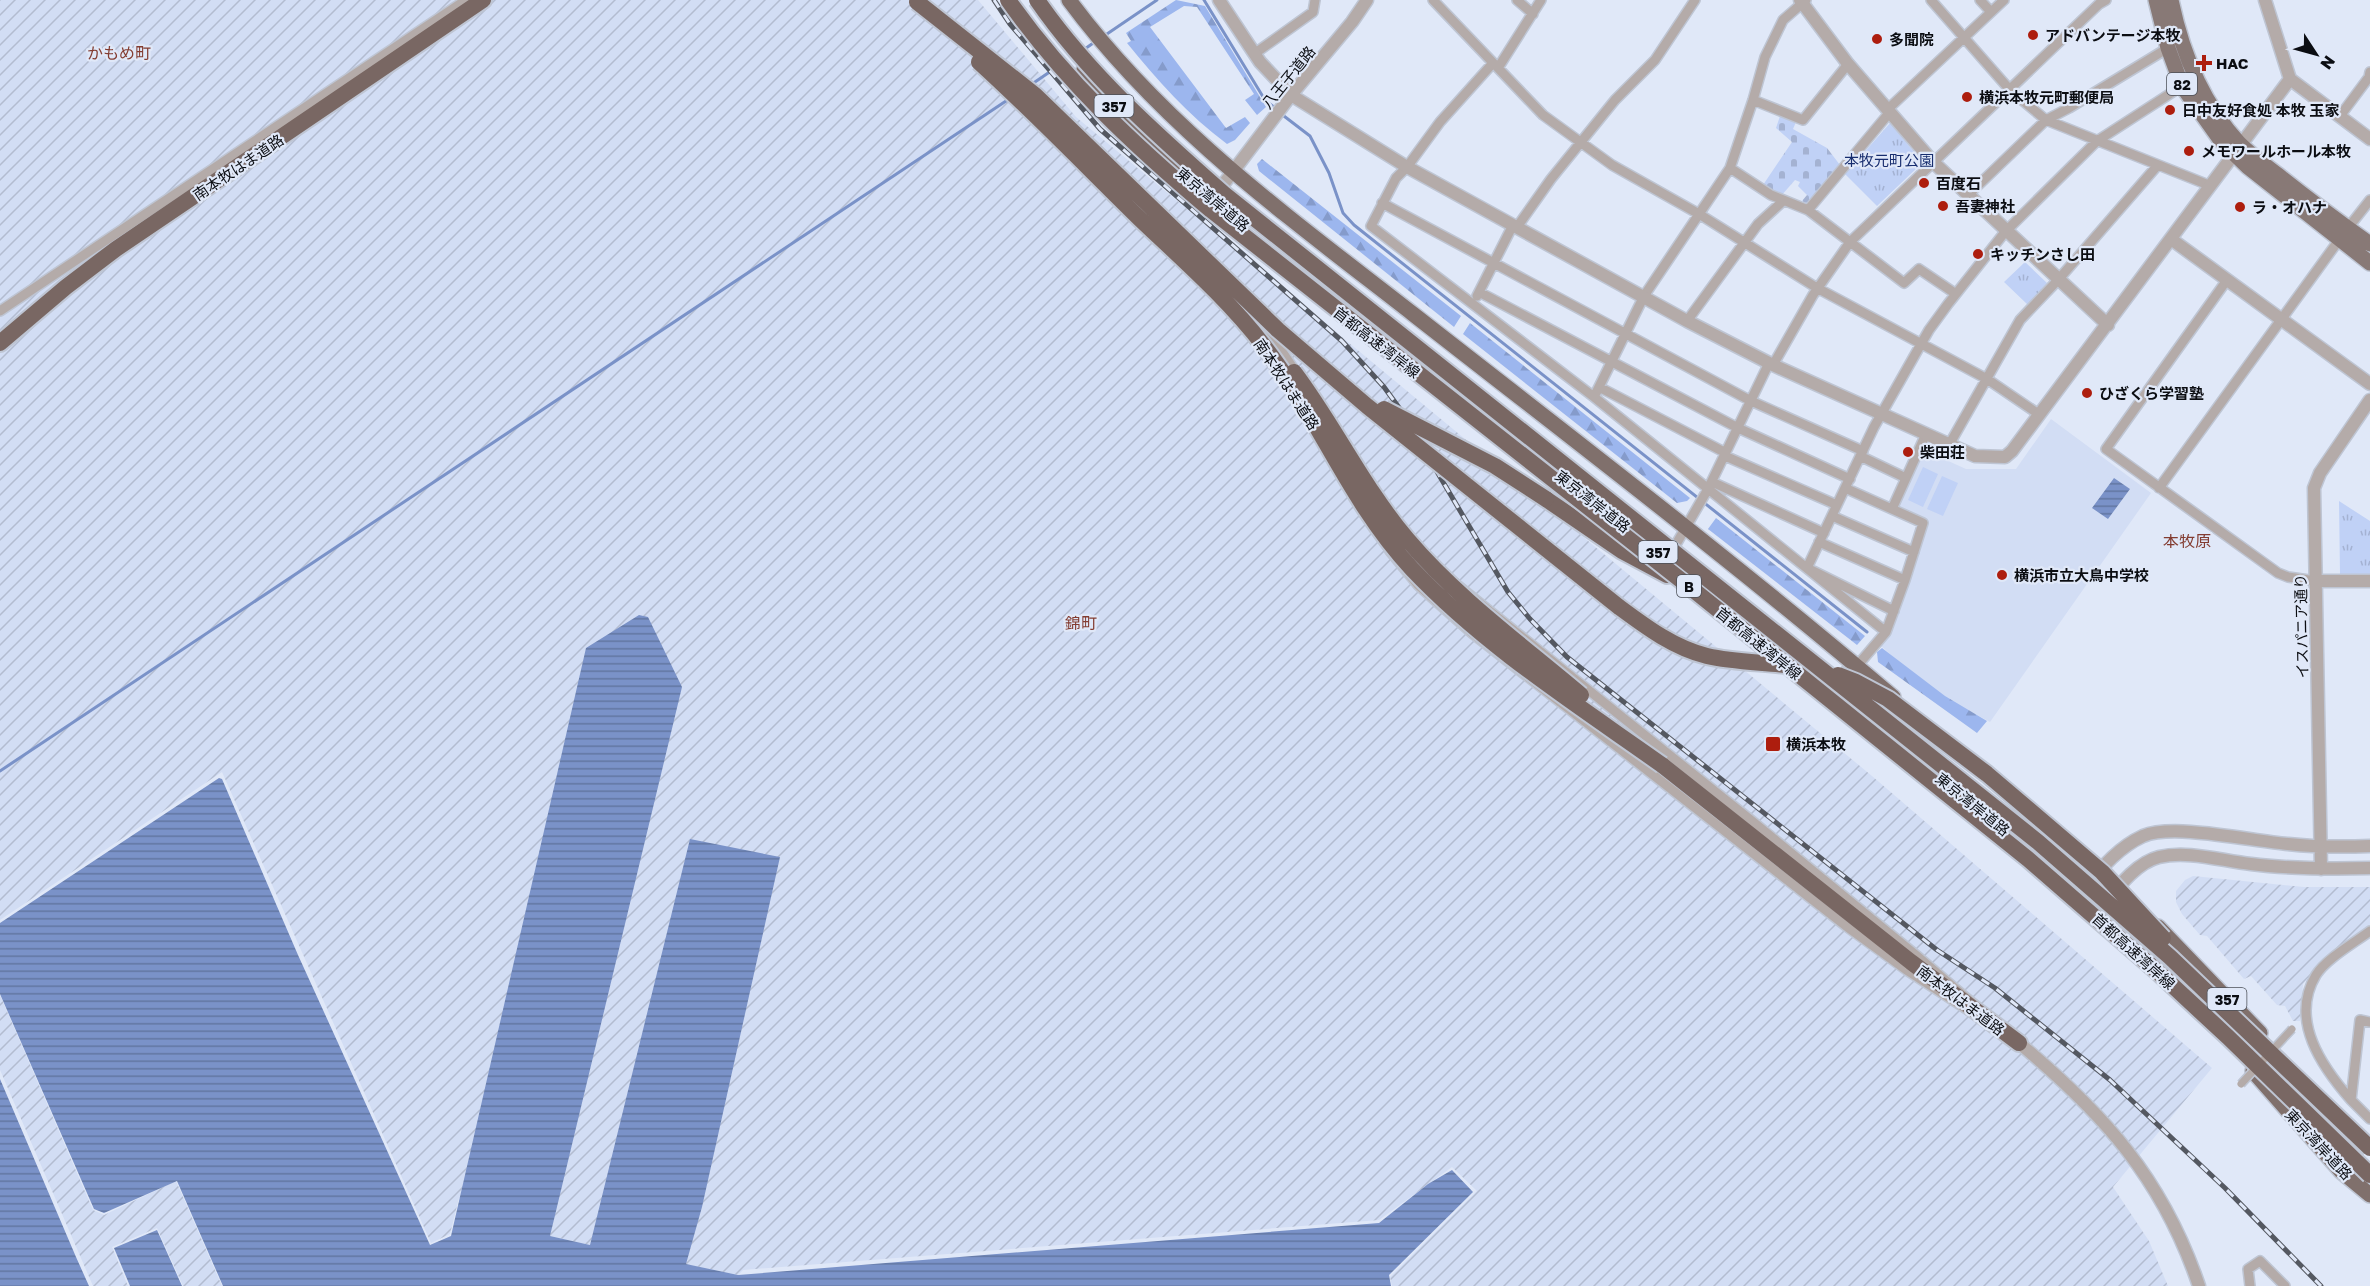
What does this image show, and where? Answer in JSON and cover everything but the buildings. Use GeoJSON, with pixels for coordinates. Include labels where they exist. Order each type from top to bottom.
{"type":"FeatureCollection","features":[{"type":"Feature","properties":{"kind":"highway","name":"南本牧はま道路"},"geometry":{"type":"LineString","coordinates":[[0,329],[115,245],[475,0]]}},
{"type":"Feature","properties":{"kind":"highway","name":"南本牧はま道路"},"geometry":{"type":"LineString","coordinates":[[0,343],[51,299],[116,249],[483,0]]}},
{"type":"Feature","properties":{"kind":"highway","name":"南本牧はま道路"},"geometry":{"type":"LineString","coordinates":[[916,0],[1221,297],[1264,346],[1288,380],[1361,504],[1391,544],[1429,587],[1492,642],[1662,765]]}},
{"type":"Feature","properties":{"kind":"highway","name":"南本牧はま道路"},"geometry":{"type":"LineString","coordinates":[[916,0],[1032,105],[1263,335],[1313,398],[1390,517],[1440,574],[1662,765],[1840,906],[2019,1043]]}},
{"type":"Feature","properties":{"kind":"highway"},"geometry":{"type":"LineString","coordinates":[[916,0],[1043,102],[1278,330],[1367,406],[1619,607],[1657,634],[1690,651],[1723,659],[1821,670],[1856,682],[1888,699],[1987,774],[2102,872],[2241,1023]]}},
{"type":"Feature","properties":{"kind":"highway","name":"首都高速湾岸線"},"geometry":{"type":"LineString","coordinates":[[1008,0],[1052,58],[1085,94],[1164,170],[1242,235],[1691,588],[2028,859],[2084,906],[2229,1038],[2370,1175]]}},
{"type":"Feature","properties":{"kind":"highway","name":"東京湾岸道路"},"geometry":{"type":"LineString","coordinates":[[1031,0],[1077,61],[1122,114],[1211,200],[1667,559],[2101,908],[2142,945],[2341,1171],[2370,1195]]}},
{"type":"Feature","properties":{"kind":"highway","name":"首都高速湾岸線"},"geometry":{"type":"LineString","coordinates":[[1037,0],[1102,79],[1224,194],[2038,842],[2170,957],[2370,1148]]}},
{"type":"Feature","properties":{"kind":"highway","name":"東京湾岸道路"},"geometry":{"type":"LineString","coordinates":[[1069,0],[1155,101],[1232,172],[1687,529],[1857,666],[2119,887],[2370,1148]]}},
{"type":"Feature","properties":{"kind":"highway"},"geometry":{"type":"LineString","coordinates":[[1137,216],[1270,326],[1357,392],[1406,422],[1503,471],[1622,551],[1691,588]]}},
{"type":"Feature","properties":{"kind":"main road","name":"82"},"geometry":{"type":"LineString","coordinates":[[2156,0],[2168,48],[2182,86],[2203,118],[2237,149],[2344,234],[2370,263]]}},
{"type":"Feature","properties":{"kind":"main road","name":"82"},"geometry":{"type":"LineString","coordinates":[[2171,0],[2187,57],[2197,81],[2237,149]]}},
{"type":"Feature","properties":{"kind":"main road","name":"82"},"geometry":{"type":"LineString","coordinates":[[2344,234],[2370,244]]}},
{"type":"Feature","properties":{"kind":"street"},"geometry":{"type":"LineString","coordinates":[[0,311],[466,0]]}},
{"type":"Feature","properties":{"kind":"street"},"geometry":{"type":"LineString","coordinates":[[916,0],[1279,347],[1293,366],[1349,476],[1380,526],[1390,551],[1418,585],[1472,633],[1846,926],[1908,971],[2019,1043]]}},
{"type":"Feature","properties":{"kind":"street"},"geometry":{"type":"LineString","coordinates":[[1219,0],[1254,54],[1291,95],[1407,167],[1687,321],[1771,364],[1975,456],[2005,457],[2012,451],[2290,79]]}},
{"type":"Feature","properties":{"kind":"street"},"geometry":{"type":"LineString","coordinates":[[1254,54],[1313,12],[1315,0]]}},
{"type":"Feature","properties":{"kind":"street","name":"八王子道路"},"geometry":{"type":"LineString","coordinates":[[1211,200],[1367,0]]}},
{"type":"Feature","properties":{"kind":"street"},"geometry":{"type":"LineString","coordinates":[[1433,0],[1543,115],[1612,165],[1746,242],[1817,288],[1987,379],[2040,415]]}},
{"type":"Feature","properties":{"kind":"street"},"geometry":{"type":"LineString","coordinates":[[1517,0],[1533,14]]}},
{"type":"Feature","properties":{"kind":"street"},"geometry":{"type":"LineString","coordinates":[[1541,0],[1496,65],[1440,122],[1407,167],[1396,178],[1371,226],[1710,485],[1886,632]]}},
{"type":"Feature","properties":{"kind":"street"},"geometry":{"type":"LineString","coordinates":[[1473,304],[1493,263],[1515,226],[1615,100],[1655,60],[1695,0]]}},
{"type":"Feature","properties":{"kind":"street"},"geometry":{"type":"LineString","coordinates":[[1931,0],[2010,90],[2046,120],[2211,186]]}},
{"type":"Feature","properties":{"kind":"street"},"geometry":{"type":"LineString","coordinates":[[1980,0],[1991,12]]}},
{"type":"Feature","properties":{"kind":"street"},"geometry":{"type":"LineString","coordinates":[[1808,210],[1889,110],[2004,0]]}},
{"type":"Feature","properties":{"kind":"street"},"geometry":{"type":"LineString","coordinates":[[1667,559],[1687,529],[1771,364],[1817,288],[1850,242],[2099,4],[2106,0]]}},
{"type":"Feature","properties":{"kind":"street"},"geometry":{"type":"LineString","coordinates":[[2265,0],[2290,79],[2370,138]]}},
{"type":"Feature","properties":{"kind":"street"},"geometry":{"type":"LineString","coordinates":[[1594,397],[1644,296],[1730,168],[1765,57],[1783,20],[1803,1],[1848,64],[1933,162],[2108,325]]}},
{"type":"Feature","properties":{"kind":"street"},"geometry":{"type":"LineString","coordinates":[[1967,196],[2046,120],[2168,48]]}},
{"type":"Feature","properties":{"kind":"street"},"geometry":{"type":"LineString","coordinates":[[1753,100],[1803,120],[1848,64]]}},
{"type":"Feature","properties":{"kind":"street"},"geometry":{"type":"LineString","coordinates":[[2340,116],[2369,77],[2370,72]]}},
{"type":"Feature","properties":{"kind":"street"},"geometry":{"type":"LineString","coordinates":[[1807,568],[1874,428],[1921,345],[1956,294],[2006,232],[2097,141],[2182,86]]}},
{"type":"Feature","properties":{"kind":"street"},"geometry":{"type":"LineString","coordinates":[[1949,445],[2020,320],[2058,280],[2157,166]]}},
{"type":"Feature","properties":{"kind":"street"},"geometry":{"type":"LineString","coordinates":[[1730,168],[1783,201],[1808,210],[1904,283],[1920,269],[1956,294]]}},
{"type":"Feature","properties":{"kind":"street"},"geometry":{"type":"LineString","coordinates":[[2159,488],[2370,200]]}},
{"type":"Feature","properties":{"kind":"street"},"geometry":{"type":"LineString","coordinates":[[1687,321],[1758,224],[1783,201]]}},
{"type":"Feature","properties":{"kind":"street"},"geometry":{"type":"LineString","coordinates":[[1382,203],[1751,401],[1862,454],[1906,478]]}},
{"type":"Feature","properties":{"kind":"street"},"geometry":{"type":"LineString","coordinates":[[2172,239],[2370,384]]}},
{"type":"Feature","properties":{"kind":"street"},"geometry":{"type":"LineString","coordinates":[[2227,280],[2106,449],[2278,573],[2288,577],[2316,581],[2370,580]]}},
{"type":"Feature","properties":{"kind":"street"},"geometry":{"type":"LineString","coordinates":[[1479,292],[1848,483],[1892,509],[1923,523],[1886,632],[1857,666]]}},
{"type":"Feature","properties":{"kind":"street"},"geometry":{"type":"LineString","coordinates":[[1599,387],[1725,454],[1837,505]]}},
{"type":"Feature","properties":{"kind":"street","name":"イスパニア通り"},"geometry":{"type":"LineString","coordinates":[[2321,869],[2314,494],[2316,480],[2370,400]]}},
{"type":"Feature","properties":{"kind":"street"},"geometry":{"type":"LineString","coordinates":[[1892,509],[1926,434]]}},
{"type":"Feature","properties":{"kind":"street"},"geometry":{"type":"LineString","coordinates":[[1710,485],[1821,537],[1905,580]]}},
{"type":"Feature","properties":{"kind":"street"},"geometry":{"type":"LineString","coordinates":[[1832,516],[1914,552]]}},
{"type":"Feature","properties":{"kind":"street"},"geometry":{"type":"LineString","coordinates":[[1380,526],[1655,742],[1917,956],[2019,1043]]}},
{"type":"Feature","properties":{"kind":"street"},"geometry":{"type":"LineString","coordinates":[[1807,568],[1894,611]]}},
{"type":"Feature","properties":{"kind":"street"},"geometry":{"type":"LineString","coordinates":[[2081,892],[2098,871],[2129,844],[2157,832],[2185,832],[2320,847],[2370,846]]}},
{"type":"Feature","properties":{"kind":"street"},"geometry":{"type":"LineString","coordinates":[[2101,908],[2119,887],[2145,864],[2159,857],[2189,856],[2250,864],[2321,869],[2370,868]]}},
{"type":"Feature","properties":{"kind":"street"},"geometry":{"type":"LineString","coordinates":[[2370,931],[2324,966],[2315,976],[2307,1005],[2307,1024],[2317,1055],[2332,1079],[2370,1119]]}},
{"type":"Feature","properties":{"kind":"street"},"geometry":{"type":"LineString","coordinates":[[2351,1100],[2360,1020],[2370,1022]]}},
{"type":"Feature","properties":{"kind":"street"},"geometry":{"type":"LineString","coordinates":[[2241,1084],[2292,1029]]}},
{"type":"Feature","properties":{"kind":"street","name":"南本牧はま道路"},"geometry":{"type":"LineString","coordinates":[[2019,1043],[2093,1109],[2133,1156],[2169,1215],[2184,1245],[2199,1286]]}},
{"type":"Feature","properties":{"kind":"street"},"geometry":{"type":"LineString","coordinates":[[2341,1171],[2370,1204]]}},
{"type":"Feature","properties":{"kind":"street"},"geometry":{"type":"LineString","coordinates":[[2250,1286],[2248,1269],[2260,1261],[2285,1286]]}},
{"type":"Feature","properties":{"kind":"shaded area"},"geometry":{"type":"Polygon","coordinates":[[[0,0],[978,0],[1076,117],[1872,776],[2212,1068],[2113,1187],[2149,1241],[2168,1286],[1392,1286],[1390,1277],[1477,1191],[1452,1167],[1379,1220],[743,1270],[738,1275],[685,1264],[592,1239],[590,1245],[550,1236],[553,1221],[459,1198],[450,1234],[431,1243],[222,772],[0,920],[0,0]]]}},
{"type":"Feature","properties":{"kind":"shaded area","name":"横浜市立大鳥中学校"},"geometry":{"type":"Polygon","coordinates":[[[2051,419],[2151,493],[1990,722],[1931,690],[1881,646],[1893,629],[1927,521],[1898,507],[1924,450],[1966,469],[2016,469],[2051,419]]]}},
{"type":"Feature","properties":{"kind":"shaded area"},"geometry":{"type":"Polygon","coordinates":[[[2114,478],[2130,489],[2108,519],[2092,508],[2114,478]]]}},
{"type":"Feature","properties":{"kind":"shaded area"},"geometry":{"type":"Polygon","coordinates":[[[639,615],[648,617],[682,687],[550,1236],[590,1245],[690,839],[780,857],[702,1207],[686,1264],[738,1275],[1379,1223],[1428,1184],[1452,1170],[1473,1192],[1389,1275],[1391,1286],[223,1286],[177,1181],[104,1213],[94,1209],[0,994],[0,923],[219,778],[222,779],[298,955],[430,1245],[451,1236],[586,648],[639,615]]]}},
{"type":"Feature","properties":{"kind":"shaded area"},"geometry":{"type":"Polygon","coordinates":[[[2193,876],[2304,887],[2370,887],[2370,927],[2323,960],[2303,984],[2300,1021],[2293,1021],[2285,1006],[2277,1005],[2251,976],[2244,979],[2207,936],[2200,935],[2182,914],[2176,902],[2176,891],[2185,880],[2193,876]]]}},
{"type":"Feature","properties":{"kind":"shaded area"},"geometry":{"type":"Polygon","coordinates":[[[0,995],[93,1210],[104,1215],[176,1181],[222,1286],[183,1286],[157,1228],[112,1247],[128,1286],[93,1286],[0,1070],[0,995]]]}},
{"type":"Feature","properties":{"kind":"shaded area"},"geometry":{"type":"Polygon","coordinates":[[[0,1079],[76,1257],[89,1286],[0,1286],[0,1079]]]}},
{"type":"Feature","properties":{"kind":"shaded area"},"geometry":{"type":"Polygon","coordinates":[[[157,1230],[182,1286],[130,1286],[114,1248],[157,1230]]]}},
{"type":"Feature","properties":{"kind":"green space"},"geometry":{"type":"Polygon","coordinates":[[[1176,0],[1205,6],[1266,107],[1257,115],[1245,100],[1254,94],[1197,7],[1184,6],[1150,27],[1226,128],[1245,117],[1250,123],[1235,140],[1227,144],[1174,96],[1127,43],[1131,41],[1126,33],[1176,0]]]}},
{"type":"Feature","properties":{"kind":"green space"},"geometry":{"type":"Polygon","coordinates":[[[1780,116],[1796,122],[1793,129],[1827,148],[1840,165],[1807,204],[1802,201],[1807,195],[1798,186],[1800,182],[1795,180],[1781,196],[1763,185],[1792,142],[1776,128],[1780,116]]]}},
{"type":"Feature","properties":{"kind":"green space","name":"本牧元町公園"},"geometry":{"type":"Polygon","coordinates":[[[1890,123],[1920,159],[1918,167],[1877,206],[1845,174],[1890,123]]]}},
{"type":"Feature","properties":{"kind":"green space"},"geometry":{"type":"Polygon","coordinates":[[[1262,159],[1461,316],[1454,327],[1259,171],[1257,164],[1262,159]]]}},
{"type":"Feature","properties":{"kind":"green space"},"geometry":{"type":"Polygon","coordinates":[[[2025,262],[2047,283],[2028,305],[2004,282],[2025,262]]]}},
{"type":"Feature","properties":{"kind":"green space"},"geometry":{"type":"Polygon","coordinates":[[[1470,323],[1690,498],[1677,503],[1463,334],[1470,323]]]}},
{"type":"Feature","properties":{"kind":"green space"},"geometry":{"type":"Polygon","coordinates":[[[1923,467],[1938,474],[1923,507],[1908,500],[1923,467]]]}},
{"type":"Feature","properties":{"kind":"green space"},"geometry":{"type":"Polygon","coordinates":[[[1942,476],[1958,483],[1943,516],[1927,509],[1942,476]]]}},
{"type":"Feature","properties":{"kind":"green space"},"geometry":{"type":"Polygon","coordinates":[[[2339,501],[2370,521],[2370,574],[2340,574],[2339,501]]]}},
{"type":"Feature","properties":{"kind":"green space"},"geometry":{"type":"Polygon","coordinates":[[[1716,518],[1865,636],[1857,645],[1708,529],[1716,518]]]}},
{"type":"Feature","properties":{"kind":"green space"},"geometry":{"type":"Polygon","coordinates":[[[1882,648],[1945,696],[1987,721],[1977,733],[1878,662],[1877,652],[1882,648]]]}},
{"type":"Feature","properties":{"kind":"waterway"},"geometry":{"type":"LineString","coordinates":[[1104,36],[1157,0]]}},
{"type":"Feature","properties":{"kind":"waterway"},"geometry":{"type":"LineString","coordinates":[[1204,0],[1265,100],[1275,108]]}},
{"type":"Feature","properties":{"kind":"waterway"},"geometry":{"type":"LineString","coordinates":[[1082,51],[1096,41]]}},
{"type":"Feature","properties":{"kind":"waterway"},"geometry":{"type":"LineString","coordinates":[[1032,84],[1054,69]]}},
{"type":"Feature","properties":{"kind":"waterway"},"geometry":{"type":"LineString","coordinates":[[0,771],[1009,99]]}},
{"type":"Feature","properties":{"kind":"waterway"},"geometry":{"type":"LineString","coordinates":[[1280,113],[1310,136],[1329,173],[1343,213],[1354,225],[1867,632]]}},
{"type":"Feature","properties":{"kind":"railway"},"geometry":{"type":"LineString","coordinates":[[994,0],[1010,24],[1100,129],[1342,341],[1384,387],[1400,409],[1508,592],[1530,619],[1567,657],[1937,950],[1995,988],[2110,1080],[2225,1188],[2321,1286]]}},
{"type":"Feature","properties":{"kind":"place","name":"アドバンテージ本牧"},"geometry":{"type":"Point","coordinates":[2033,35]}},
{"type":"Feature","properties":{"kind":"place","name":"多聞院"},"geometry":{"type":"Point","coordinates":[1877,39]}},
{"type":"Feature","properties":{"kind":"place","name":"HAC"},"geometry":{"type":"Point","coordinates":[2204,63]}},
{"type":"Feature","properties":{"kind":"place","name":"横浜本牧元町郵便局"},"geometry":{"type":"Point","coordinates":[1967,97]}},
{"type":"Feature","properties":{"kind":"place","name":"日中友好食処 本牧 玉家"},"geometry":{"type":"Point","coordinates":[2170,110]}},
{"type":"Feature","properties":{"kind":"place","name":"メモワールホール本牧"},"geometry":{"type":"Point","coordinates":[2189,151]}},
{"type":"Feature","properties":{"kind":"place","name":"百度石"},"geometry":{"type":"Point","coordinates":[1924,183]}},
{"type":"Feature","properties":{"kind":"place","name":"吾妻神社"},"geometry":{"type":"Point","coordinates":[1943,206]}},
{"type":"Feature","properties":{"kind":"place","name":"ラ・オハナ"},"geometry":{"type":"Point","coordinates":[2240,207]}},
{"type":"Feature","properties":{"kind":"place","name":"キッチンさし田"},"geometry":{"type":"Point","coordinates":[1978,254]}},
{"type":"Feature","properties":{"kind":"place","name":"ひざくら学習塾"},"geometry":{"type":"Point","coordinates":[2087,393]}},
{"type":"Feature","properties":{"kind":"place","name":"柴田荘"},"geometry":{"type":"Point","coordinates":[1908,452]}},
{"type":"Feature","properties":{"kind":"place","name":"横浜市立大鳥中学校"},"geometry":{"type":"Point","coordinates":[2002,575]}},
{"type":"Feature","properties":{"kind":"place","name":"横浜本牧"},"geometry":{"type":"Point","coordinates":[1773,744]}},
{"type":"Feature","properties":{"kind":"district","name":"かもめ町"},"geometry":{"type":"Point","coordinates":[119,53]}},
{"type":"Feature","properties":{"kind":"district","name":"本牧原"},"geometry":{"type":"Point","coordinates":[2187,541]}},
{"type":"Feature","properties":{"kind":"district","name":"錦町"},"geometry":{"type":"Point","coordinates":[1081,623]}}]}
